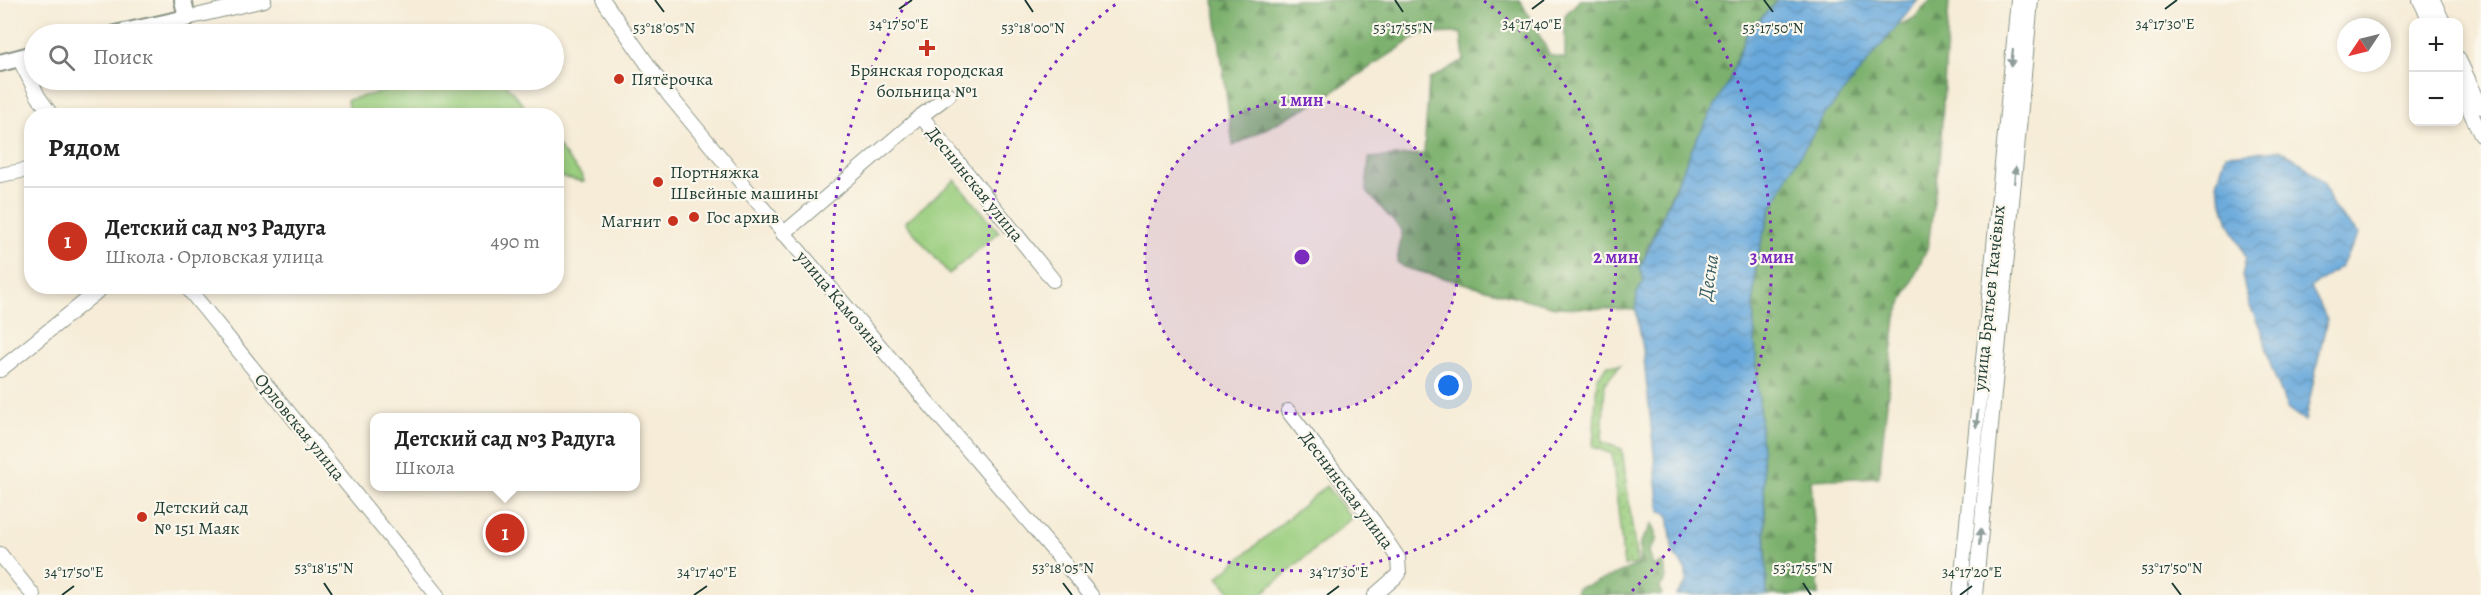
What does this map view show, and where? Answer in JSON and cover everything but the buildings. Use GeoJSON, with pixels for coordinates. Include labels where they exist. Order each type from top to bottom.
{"type":"FeatureCollection","features":[{"type":"Feature","properties":{"kind":"main road"},"geometry":{"type":"LineString","coordinates":[[160,24],[187,18],[183,0]]}},
{"type":"Feature","properties":{"kind":"main road"},"geometry":{"type":"LineString","coordinates":[[0,63],[24,57]]}},
{"type":"Feature","properties":{"kind":"street"},"geometry":{"type":"LineString","coordinates":[[187,18],[264,0]]}},
{"type":"Feature","properties":{"kind":"street","name":"улица Камозина"},"geometry":{"type":"LineString","coordinates":[[603,0],[669,94],[783,234],[1091,595]]}},
{"type":"Feature","properties":{"kind":"street","name":"улица Братьев Ткачёвых"},"geometry":{"type":"LineString","coordinates":[[1960,595],[2018,0]]}},
{"type":"Feature","properties":{"kind":"street","name":"улица Братьев Ткачёвых"},"geometry":{"type":"LineString","coordinates":[[1975,595],[2031,0]]}},
{"type":"Feature","properties":{"kind":"street"},"geometry":{"type":"LineString","coordinates":[[2420,0],[2429,18]]}},
{"type":"Feature","properties":{"kind":"street"},"geometry":{"type":"LineString","coordinates":[[2433,0],[2440,18]]}},
{"type":"Feature","properties":{"kind":"street"},"geometry":{"type":"LineString","coordinates":[[2463,69],[2481,108]]}},
{"type":"Feature","properties":{"kind":"street"},"geometry":{"type":"LineString","coordinates":[[36,90],[46,108]]}},
{"type":"Feature","properties":{"kind":"street"},"geometry":{"type":"LineString","coordinates":[[783,234],[949,94]]}},
{"type":"Feature","properties":{"kind":"street"},"geometry":{"type":"LineString","coordinates":[[2463,96],[2481,135]]}},
{"type":"Feature","properties":{"kind":"street","name":"Деснинская улица"},"geometry":{"type":"LineString","coordinates":[[921,116],[1053,280]]}},
{"type":"Feature","properties":{"kind":"street"},"geometry":{"type":"LineString","coordinates":[[0,175],[24,170]]}},
{"type":"Feature","properties":{"kind":"street"},"geometry":{"type":"LineString","coordinates":[[0,370],[94,294]]}},
{"type":"Feature","properties":{"kind":"street","name":"Орловская улица"},"geometry":{"type":"LineString","coordinates":[[192,294],[437,595]]}},
{"type":"Feature","properties":{"kind":"street","name":"Деснинская улица"},"geometry":{"type":"LineString","coordinates":[[1288,411],[1360,503],[1398,558],[1400,574],[1375,595]]}},
{"type":"Feature","properties":{"kind":"street"},"geometry":{"type":"LineString","coordinates":[[0,554],[33,595]]}},
{"type":"Feature","properties":{"kind":"green space"},"geometry":{"type":"Polygon","coordinates":[[[1214,0],[1520,0],[1550,55],[1565,59],[1565,15],[1580,0],[1778,0],[1747,33],[1729,80],[1680,175],[1646,250],[1644,281],[1637,293],[1636,310],[1555,307],[1406,268],[1397,262],[1402,231],[1366,191],[1369,158],[1424,154],[1429,80],[1464,60],[1461,33],[1421,34],[1320,100],[1233,146],[1214,0]]]}},
{"type":"Feature","properties":{"kind":"green space"},"geometry":{"type":"Polygon","coordinates":[[[1931,0],[1949,0],[1940,155],[1928,246],[1896,317],[1879,477],[1811,480],[1819,595],[1767,595],[1764,481],[1753,343],[1753,308],[1761,240],[1782,184],[1795,159],[1826,113],[1897,26],[1914,18],[1931,0]]]}},
{"type":"Feature","properties":{"kind":"green space"},"geometry":{"type":"Polygon","coordinates":[[[390,90],[511,90],[526,108],[348,108],[347,100],[390,90]]]}},
{"type":"Feature","properties":{"kind":"green space"},"geometry":{"type":"Polygon","coordinates":[[[564,154],[583,177],[584,182],[564,178],[564,154]]]}},
{"type":"Feature","properties":{"kind":"green space"},"geometry":{"type":"Polygon","coordinates":[[[955,180],[999,232],[949,274],[905,222],[955,180]]]}},
{"type":"Feature","properties":{"kind":"green space"},"geometry":{"type":"Polygon","coordinates":[[[1608,365],[1620,365],[1605,384],[1602,442],[1622,449],[1637,564],[1624,566],[1612,454],[1593,447],[1597,378],[1608,365]]]}},
{"type":"Feature","properties":{"kind":"green space"},"geometry":{"type":"Polygon","coordinates":[[[1326,486],[1352,518],[1260,595],[1233,595],[1218,577],[1326,486]]]}},
{"type":"Feature","properties":{"kind":"green space"},"geometry":{"type":"Polygon","coordinates":[[[1652,524],[1657,539],[1649,552],[1653,566],[1664,562],[1666,579],[1660,587],[1662,595],[1576,595],[1577,588],[1639,565],[1640,543],[1652,524]]]}},
{"type":"Feature","properties":{"kind":"water","name":"Десна"},"geometry":{"type":"Polygon","coordinates":[[[1778,0],[1918,0],[1824,116],[1791,170],[1771,210],[1756,260],[1753,307],[1764,483],[1767,595],[1676,595],[1686,584],[1686,570],[1673,553],[1668,514],[1660,512],[1643,349],[1636,310],[1637,293],[1644,281],[1640,268],[1696,140],[1729,80],[1747,33],[1778,0]]]}},
{"type":"Feature","properties":{"kind":"water"},"geometry":{"type":"Polygon","coordinates":[[[2281,150],[2303,164],[2324,184],[2333,207],[2359,234],[2341,266],[2311,287],[2327,319],[2305,421],[2287,408],[2271,366],[2263,334],[2249,304],[2242,276],[2246,257],[2229,223],[2217,184],[2226,154],[2281,150]]]}},
{"type":"Feature","properties":{"kind":"place","name":"Брянская городская больница №1"},"geometry":{"type":"Point","coordinates":[927,48]}},
{"type":"Feature","properties":{"kind":"place","name":"Пятёрочка"},"geometry":{"type":"Point","coordinates":[619,79]}},
{"type":"Feature","properties":{"kind":"place","name":"Портняжка Швейные машины"},"geometry":{"type":"Point","coordinates":[658,182]}},
{"type":"Feature","properties":{"kind":"place","name":"Гос архив"},"geometry":{"type":"Point","coordinates":[694,217]}},
{"type":"Feature","properties":{"kind":"place","name":"Магнит"},"geometry":{"type":"Point","coordinates":[673,221]}},
{"type":"Feature","properties":{"kind":"place","name":"Детский сад № 151 Маяк"},"geometry":{"type":"Point","coordinates":[142,517]}},
{"type":"Feature","properties":{"kind":"place","name":"Детский сад №3 Радуга"},"geometry":{"type":"Point","coordinates":[505,533]}}]}
